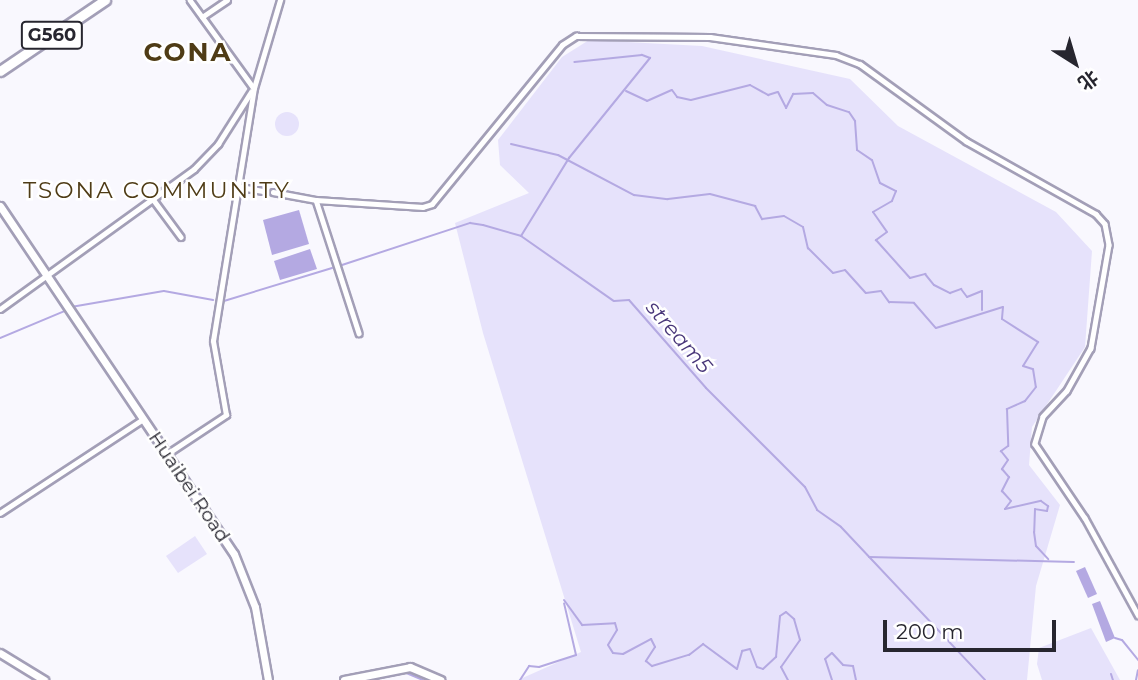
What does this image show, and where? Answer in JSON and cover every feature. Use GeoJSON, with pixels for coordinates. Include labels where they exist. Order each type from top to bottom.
{"type":"FeatureCollection","features":[{"type":"Feature","properties":{"kind":"highway","name":"G560"},"geometry":{"type":"LineString","coordinates":[[0,71],[105,0]]}},
{"type":"Feature","properties":{"kind":"street"},"geometry":{"type":"LineString","coordinates":[[190,0],[254,88]]}},
{"type":"Feature","properties":{"kind":"street"},"geometry":{"type":"LineString","coordinates":[[202,17],[227,0]]}},
{"type":"Feature","properties":{"kind":"street"},"geometry":{"type":"LineString","coordinates":[[167,454],[226,415],[213,341],[234,186],[254,88],[280,0]]}},
{"type":"Feature","properties":{"kind":"street"},"geometry":{"type":"LineString","coordinates":[[273,192],[316,200],[423,207],[432,204],[562,44],[576,36],[710,37],[836,55],[860,64],[965,141],[1096,214],[1105,224],[1109,246],[1091,348],[1067,391],[1043,417],[1035,444],[1085,518],[1138,615]]}},
{"type":"Feature","properties":{"kind":"street"},"geometry":{"type":"LineString","coordinates":[[0,309],[153,199],[210,154],[254,88]]}},
{"type":"Feature","properties":{"kind":"street"},"geometry":{"type":"LineString","coordinates":[[234,186],[263,191]]}},
{"type":"Feature","properties":{"kind":"street"},"geometry":{"type":"LineString","coordinates":[[153,199],[181,237]]}},
{"type":"Feature","properties":{"kind":"street"},"geometry":{"type":"LineString","coordinates":[[316,200],[359,333]]}},
{"type":"Feature","properties":{"kind":"street","name":"Huaibei Road"},"geometry":{"type":"LineString","coordinates":[[0,206],[167,454],[245,576],[268,680]]}},
{"type":"Feature","properties":{"kind":"street"},"geometry":{"type":"LineString","coordinates":[[0,513],[143,419]]}},
{"type":"Feature","properties":{"kind":"street"},"geometry":{"type":"LineString","coordinates":[[0,653],[44,680]]}},
{"type":"Feature","properties":{"kind":"street"},"geometry":{"type":"LineString","coordinates":[[344,680],[410,667],[440,680]]}},
{"type":"Feature","properties":{"kind":"shaded area"},"geometry":{"type":"Polygon","coordinates":[[[589,40],[702,46],[850,79],[898,126],[1056,212],[1092,251],[1085,347],[1032,427],[1029,465],[1060,505],[1036,586],[1027,680],[518,680],[581,652],[483,333],[455,223],[529,193],[500,165],[498,140],[562,57],[589,40]]]}},
{"type":"Feature","properties":{"kind":"shaded area"},"geometry":{"type":"Polygon","coordinates":[[[287,112],[298,119],[299,124],[292,135],[287,136],[276,129],[275,124],[282,113],[287,112]]]}},
{"type":"Feature","properties":{"kind":"shaded area"},"geometry":{"type":"Polygon","coordinates":[[[299,210],[309,244],[272,255],[263,220],[299,210]]]}},
{"type":"Feature","properties":{"kind":"shaded area"},"geometry":{"type":"Polygon","coordinates":[[[310,249],[317,269],[280,280],[274,261],[310,249]]]}},
{"type":"Feature","properties":{"kind":"shaded area"},"geometry":{"type":"Polygon","coordinates":[[[195,536],[207,554],[178,573],[166,556],[195,536]]]}},
{"type":"Feature","properties":{"kind":"shaded area"},"geometry":{"type":"Polygon","coordinates":[[[1085,567],[1097,594],[1088,598],[1076,571],[1085,567]]]}},
{"type":"Feature","properties":{"kind":"shaded area"},"geometry":{"type":"Polygon","coordinates":[[[1100,601],[1115,638],[1106,642],[1092,604],[1100,601]]]}},
{"type":"Feature","properties":{"kind":"shaded area"},"geometry":{"type":"Polygon","coordinates":[[[1091,628],[1120,680],[1042,680],[1037,664],[1039,648],[1091,628]]]}},
{"type":"Feature","properties":{"kind":"waterway"},"geometry":{"type":"LineString","coordinates":[[521,236],[569,158],[650,58],[642,55],[574,62]]}},
{"type":"Feature","properties":{"kind":"waterway"},"geometry":{"type":"LineString","coordinates":[[626,91],[647,101],[672,90],[677,97],[691,100],[750,85],[768,95],[778,92],[786,108],[793,94],[813,93],[827,105],[849,112],[855,121],[857,150],[872,160],[880,183],[896,191],[892,201],[873,212],[887,232],[876,240],[910,278],[925,274],[934,285],[950,293],[961,289],[967,297],[982,291],[982,310]]}},
{"type":"Feature","properties":{"kind":"waterway"},"geometry":{"type":"LineString","coordinates":[[511,144],[558,155],[634,195],[668,199],[710,194],[755,206],[762,219],[784,216],[803,227],[808,248],[833,273],[845,270],[866,293],[881,291],[889,302],[914,303],[936,328],[1003,307],[1002,319],[1038,342],[1023,366],[1033,369],[1036,387],[1025,401],[1007,409],[1008,446],[1001,451],[1008,460],[1002,469],[1009,477],[1002,491],[1011,501],[1005,509],[1041,501],[1048,506],[1047,511],[1035,509],[1034,532],[1036,546],[1048,559]]}},
{"type":"Feature","properties":{"kind":"waterway","name":"stream5"},"geometry":{"type":"LineString","coordinates":[[342,265],[470,223],[521,236],[614,301],[629,300],[706,388],[805,487],[817,510],[841,527],[985,680]]}},
{"type":"Feature","properties":{"kind":"waterway","name":"stream5"},"geometry":{"type":"LineString","coordinates":[[224,301],[332,268]]}},
{"type":"Feature","properties":{"kind":"waterway","name":"stream5"},"geometry":{"type":"LineString","coordinates":[[71,307],[164,291],[213,300]]}},
{"type":"Feature","properties":{"kind":"waterway","name":"stream5"},"geometry":{"type":"LineString","coordinates":[[0,338],[67,310]]}},
{"type":"Feature","properties":{"kind":"waterway"},"geometry":{"type":"LineString","coordinates":[[869,557],[1074,562]]}},
{"type":"Feature","properties":{"kind":"waterway"},"geometry":{"type":"LineString","coordinates":[[564,600],[582,625],[615,623],[617,630],[608,645],[613,653],[623,654],[651,639],[655,647],[646,661],[652,666],[689,655],[703,644],[737,669],[742,651],[750,649],[757,667],[763,669],[776,657],[780,616],[786,612],[794,619],[800,640],[781,667],[788,680]]}},
{"type":"Feature","properties":{"kind":"waterway"},"geometry":{"type":"LineString","coordinates":[[520,680],[529,666],[539,667],[576,655],[564,603]]}},
{"type":"Feature","properties":{"kind":"waterway"},"geometry":{"type":"LineString","coordinates":[[1115,638],[1122,640],[1138,660]]}},
{"type":"Feature","properties":{"kind":"waterway"},"geometry":{"type":"LineString","coordinates":[[832,680],[825,659],[832,653],[843,665],[853,666],[856,680]]}},
{"type":"Feature","properties":{"kind":"waterway"},"geometry":{"type":"LineString","coordinates":[[1136,680],[1138,670]]}},
{"type":"Feature","properties":{"kind":"waterway"},"geometry":{"type":"LineString","coordinates":[[404,672],[423,680]]}},
{"type":"Feature","properties":{"kind":"waterway"},"geometry":{"type":"LineString","coordinates":[[368,680],[399,673]]}},
{"type":"Feature","properties":{"kind":"waterway"},"geometry":{"type":"LineString","coordinates":[[1111,674],[1113,680]]}},
{"type":"Feature","properties":{"kind":"district","name":"CONA"},"geometry":{"type":"Point","coordinates":[188,53]}},
{"type":"Feature","properties":{"kind":"district","name":"TSONA COMMUNITY"},"geometry":{"type":"Point","coordinates":[157,190]}}]}
